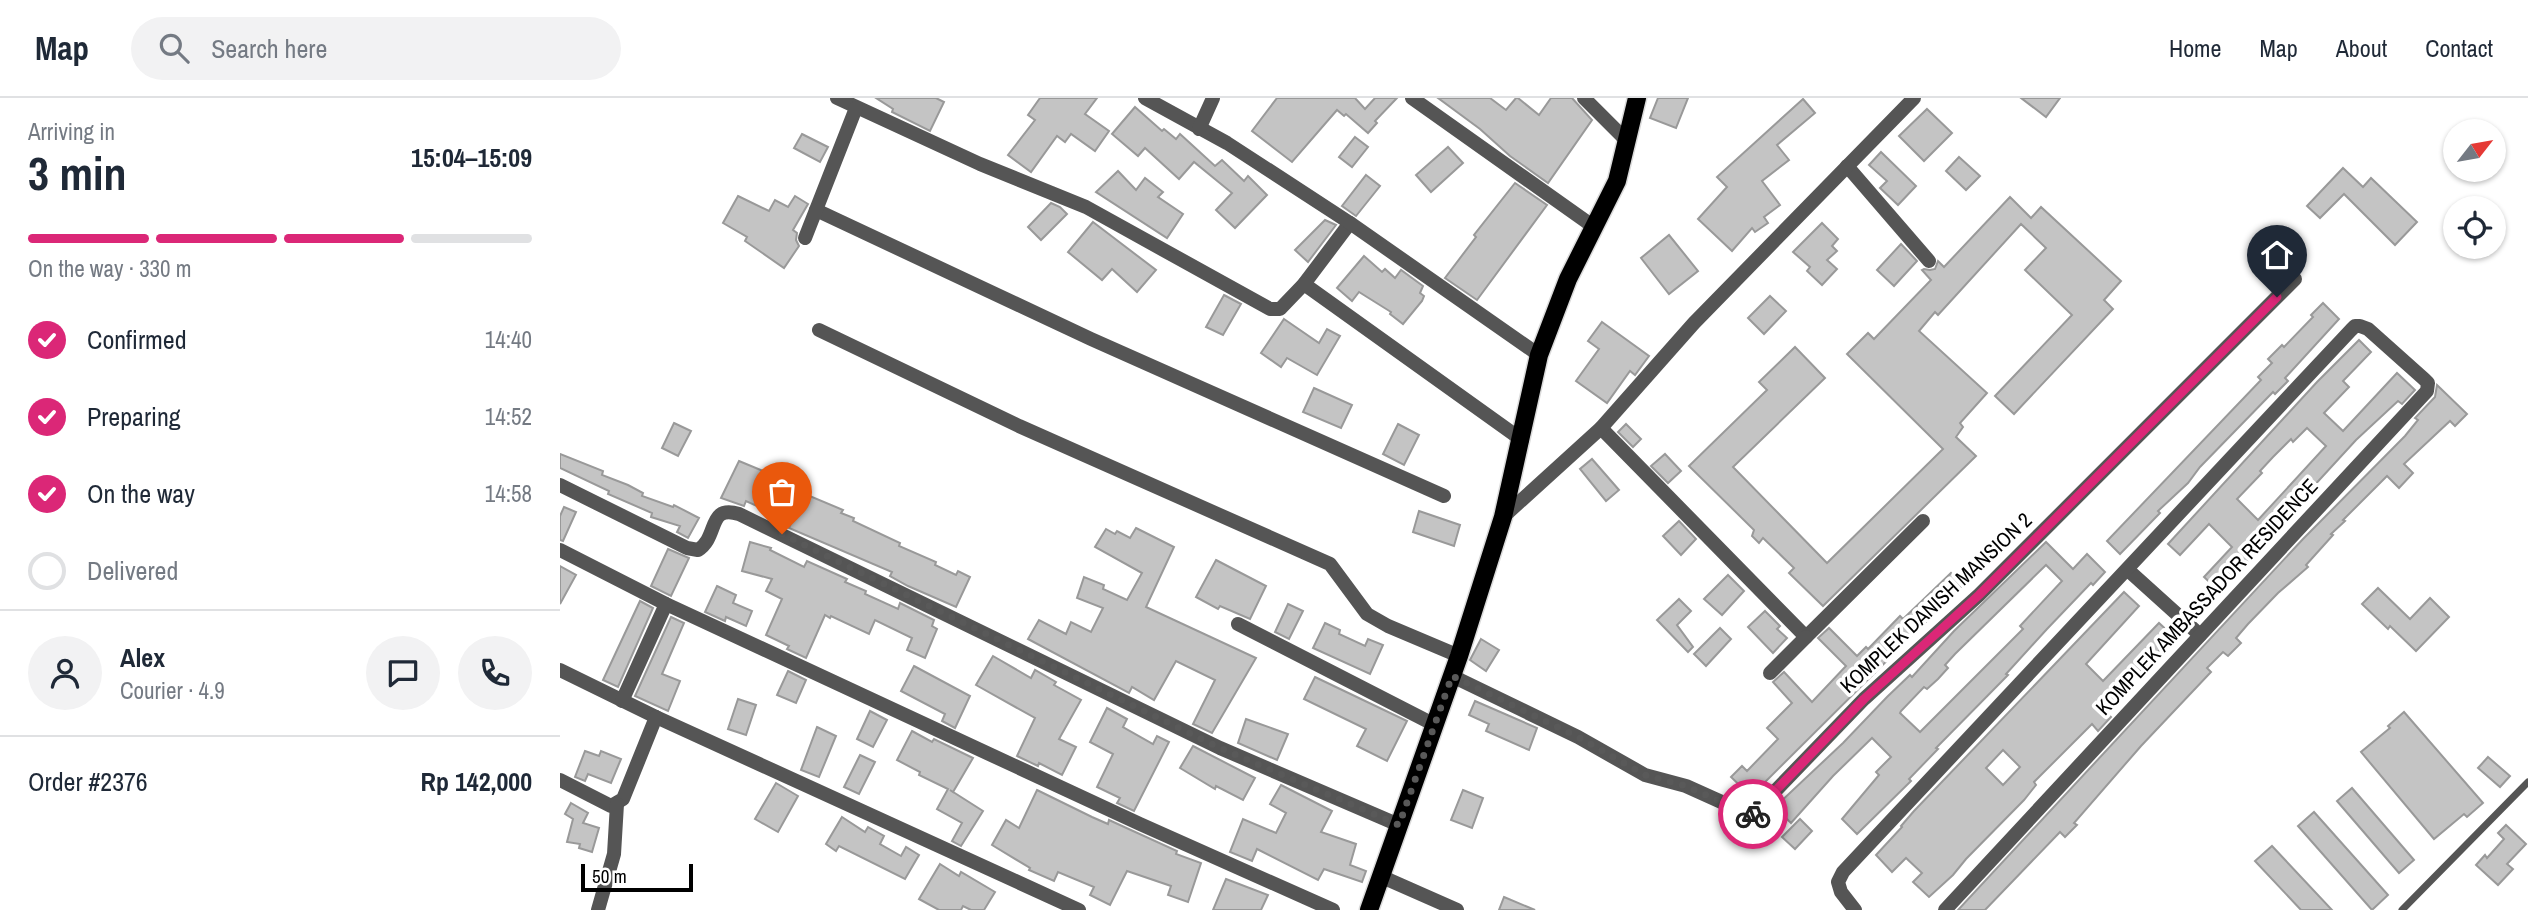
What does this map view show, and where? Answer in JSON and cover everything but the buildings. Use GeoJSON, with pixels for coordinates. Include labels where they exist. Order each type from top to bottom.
{"type":"FeatureCollection","features":[{"type":"Feature","properties":{"kind":"main road"},"geometry":{"type":"LineString","coordinates":[[1369,910],[1459,656],[1503,517],[1539,355],[1568,279],[1617,181],[1637,98]]}},
{"type":"Feature","properties":{"kind":"street"},"geometry":{"type":"LineString","coordinates":[[837,98],[862,106],[980,164],[1086,207],[1270,309],[1280,309],[1304,284],[1350,223]]}},
{"type":"Feature","properties":{"kind":"street"},"geometry":{"type":"LineString","coordinates":[[1145,98],[1227,143],[1350,223],[1539,355]]}},
{"type":"Feature","properties":{"kind":"street"},"geometry":{"type":"LineString","coordinates":[[1199,129],[1213,98]]}},
{"type":"Feature","properties":{"kind":"street"},"geometry":{"type":"LineString","coordinates":[[1412,98],[1594,227]]}},
{"type":"Feature","properties":{"kind":"street"},"geometry":{"type":"LineString","coordinates":[[1584,98],[1627,141]]}},
{"type":"Feature","properties":{"kind":"street"},"geometry":{"type":"LineString","coordinates":[[1503,517],[1601,428],[1694,323],[1914,98]]}},
{"type":"Feature","properties":{"kind":"street"},"geometry":{"type":"LineString","coordinates":[[805,238],[862,106]]}},
{"type":"Feature","properties":{"kind":"street"},"geometry":{"type":"LineString","coordinates":[[1847,166],[1929,261]]}},
{"type":"Feature","properties":{"kind":"street"},"geometry":{"type":"LineString","coordinates":[[816,210],[1091,339],[1444,496]]}},
{"type":"Feature","properties":{"kind":"street","name":"KOMPLEK DANISH MANSION 2"},"geometry":{"type":"LineString","coordinates":[[1452,676],[1578,737],[1645,775],[1686,786],[1753,814],[1864,699],[1979,595],[2295,279]]}},
{"type":"Feature","properties":{"kind":"street"},"geometry":{"type":"LineString","coordinates":[[1304,284],[1522,440]]}},
{"type":"Feature","properties":{"kind":"street","name":"KOMPLEK AMBASSADOR RESIDENCE"},"geometry":{"type":"LineString","coordinates":[[1945,910],[2427,391],[2428,383],[2368,329],[2355,326],[2128,570]]}},
{"type":"Feature","properties":{"kind":"street"},"geometry":{"type":"LineString","coordinates":[[819,330],[1019,425],[1330,564],[1367,614],[1388,626],[1459,656]]}},
{"type":"Feature","properties":{"kind":"street"},"geometry":{"type":"LineString","coordinates":[[1601,428],[1806,637]]}},
{"type":"Feature","properties":{"kind":"street"},"geometry":{"type":"LineString","coordinates":[[560,485],[687,548],[698,550],[704,546],[720,513],[729,511],[739,514],[1220,748],[1399,825]]}},
{"type":"Feature","properties":{"kind":"street"},"geometry":{"type":"LineString","coordinates":[[1770,673],[1923,521]]}},
{"type":"Feature","properties":{"kind":"street"},"geometry":{"type":"LineString","coordinates":[[560,550],[666,604],[1333,910]]}},
{"type":"Feature","properties":{"kind":"street"},"geometry":{"type":"LineString","coordinates":[[1855,910],[1841,892],[1838,882],[1843,872],[2128,570],[2200,635]]}},
{"type":"Feature","properties":{"kind":"street"},"geometry":{"type":"LineString","coordinates":[[622,701],[666,604]]}},
{"type":"Feature","properties":{"kind":"street"},"geometry":{"type":"LineString","coordinates":[[1238,624],[1435,725]]}},
{"type":"Feature","properties":{"kind":"street"},"geometry":{"type":"LineString","coordinates":[[560,670],[656,717],[1079,910]]}},
{"type":"Feature","properties":{"kind":"street"},"geometry":{"type":"LineString","coordinates":[[560,779],[611,806],[617,804],[623,799],[656,717]]}},
{"type":"Feature","properties":{"kind":"street"},"geometry":{"type":"LineString","coordinates":[[598,910],[614,854],[617,804]]}},
{"type":"Feature","properties":{"kind":"street"},"geometry":{"type":"LineString","coordinates":[[1380,876],[1457,910]]}},
{"type":"Feature","properties":{"kind":"lane"},"geometry":{"type":"LineString","coordinates":[[2402,910],[2528,782]]}},
{"type":"Feature","properties":{"kind":"way so far"},"geometry":{"type":"LineString","coordinates":[[782,534],[1220,748],[1399,825],[1452,676],[1578,737],[1645,775],[1686,786],[1753,814]]}},
{"type":"Feature","properties":{"kind":"route"},"geometry":{"type":"LineString","coordinates":[[1753,814],[1864,699],[1979,595],[2277,297]]}}]}
